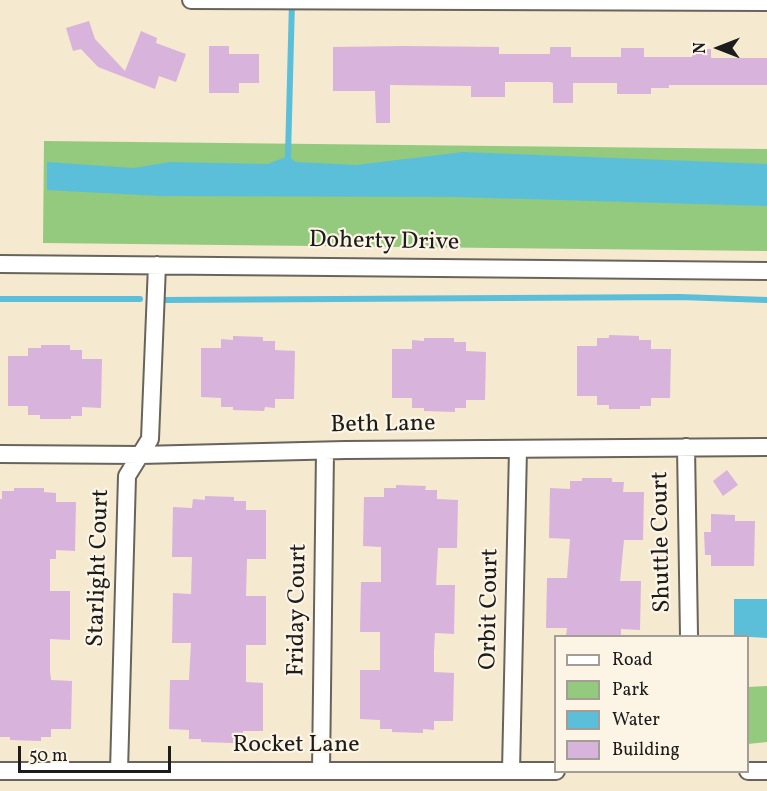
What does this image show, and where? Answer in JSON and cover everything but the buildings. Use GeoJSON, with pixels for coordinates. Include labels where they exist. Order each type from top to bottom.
{"type":"FeatureCollection","features":[{"type":"Feature","properties":{"kind":"street"},"geometry":{"type":"LineString","coordinates":[[191,0],[767,2]]}},
{"type":"Feature","properties":{"kind":"street","name":"Doherty Drive"},"geometry":{"type":"LineString","coordinates":[[0,264],[767,271]]}},
{"type":"Feature","properties":{"kind":"street","name":"Starlight Court"},"geometry":{"type":"LineString","coordinates":[[119,771],[127,476],[150,439],[157,265]]}},
{"type":"Feature","properties":{"kind":"street","name":"Shuttle Court"},"geometry":{"type":"LineString","coordinates":[[686,447],[689,635]]}},
{"type":"Feature","properties":{"kind":"street","name":"Beth Lane"},"geometry":{"type":"LineString","coordinates":[[0,454],[140,455],[767,447]]}},
{"type":"Feature","properties":{"kind":"street","name":"Orbit Court"},"geometry":{"type":"LineString","coordinates":[[511,771],[518,449]]}},
{"type":"Feature","properties":{"kind":"street","name":"Friday Court"},"geometry":{"type":"LineString","coordinates":[[321,771],[325,451]]}},
{"type":"Feature","properties":{"kind":"street","name":"Rocket Lane"},"geometry":{"type":"LineString","coordinates":[[0,771],[554,771]]}},
{"type":"Feature","properties":{"kind":"street"},"geometry":{"type":"LineString","coordinates":[[749,771],[767,771]]}},
{"type":"Feature","properties":{"kind":"green space"},"geometry":{"type":"Polygon","coordinates":[[[44,141],[767,149],[767,251],[43,243],[44,141]]]}},
{"type":"Feature","properties":{"kind":"green space"},"geometry":{"type":"Polygon","coordinates":[[[767,686],[767,742],[749,744],[749,687],[767,686]]]}},
{"type":"Feature","properties":{"kind":"water"},"geometry":{"type":"Polygon","coordinates":[[[463,152],[767,164],[767,206],[455,197],[159,196],[47,190],[47,162],[134,168],[170,162],[268,164],[288,156],[296,162],[356,165],[463,152]]]}},
{"type":"Feature","properties":{"kind":"water"},"geometry":{"type":"Polygon","coordinates":[[[734,599],[767,599],[767,638],[734,635],[734,599]]]}},
{"type":"Feature","properties":{"kind":"waterway"},"geometry":{"type":"LineString","coordinates":[[288,156],[292,1]]}},
{"type":"Feature","properties":{"kind":"waterway"},"geometry":{"type":"LineString","coordinates":[[164,300],[680,297],[767,300]]}},
{"type":"Feature","properties":{"kind":"waterway"},"geometry":{"type":"LineString","coordinates":[[0,299],[140,299]]}}]}
